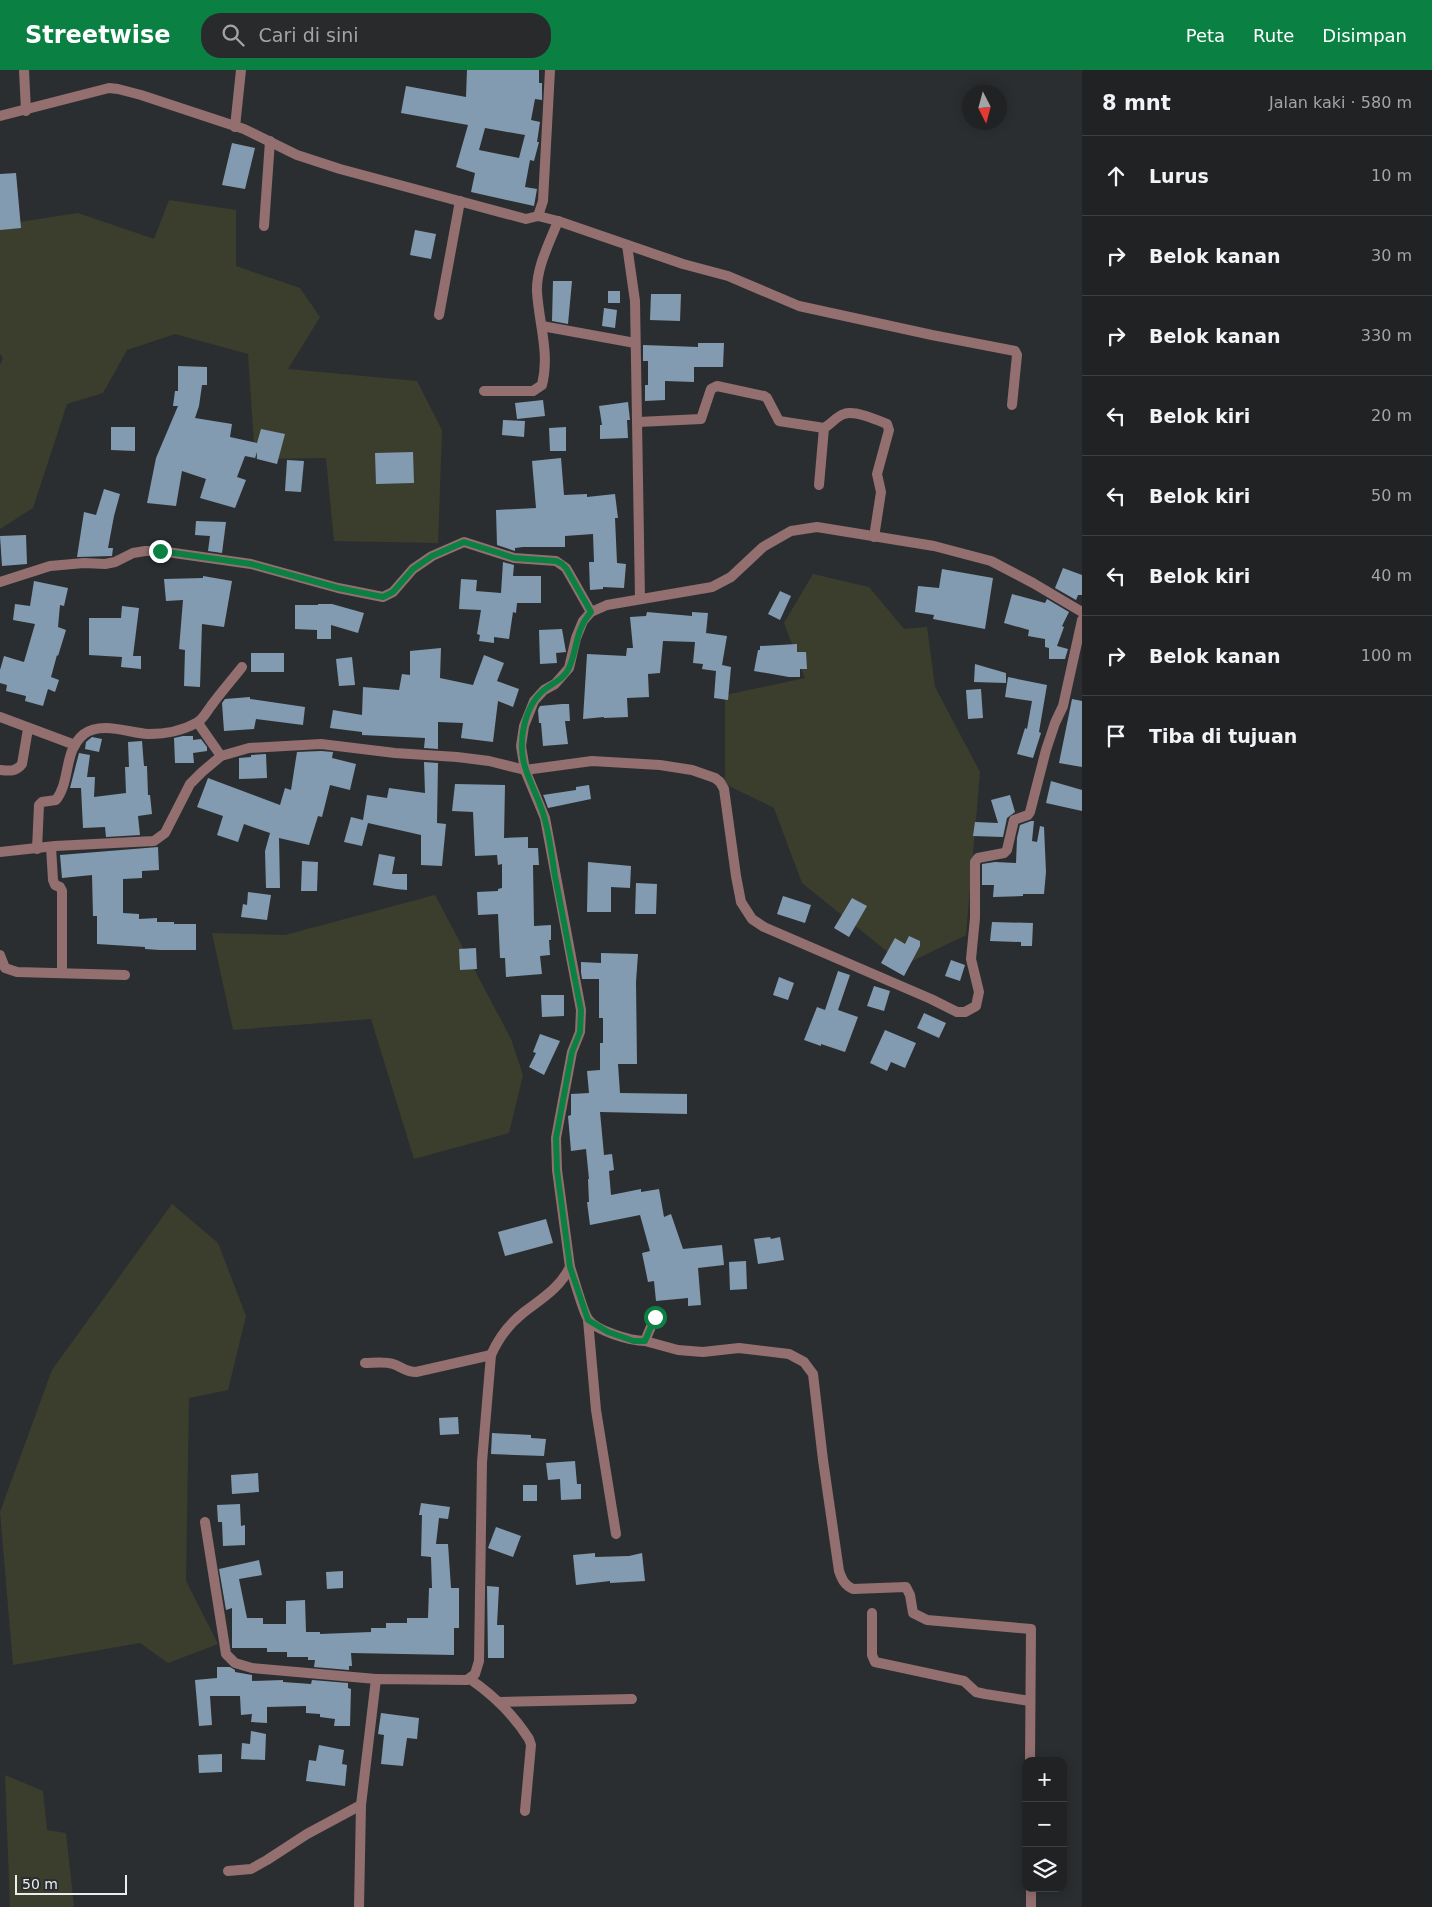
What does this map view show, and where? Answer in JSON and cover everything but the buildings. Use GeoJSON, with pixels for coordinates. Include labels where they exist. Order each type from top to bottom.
{"type":"FeatureCollection","features":[{"type":"Feature","properties":{"kind":"street"},"geometry":{"type":"LineString","coordinates":[[24,70],[26,111]]}},
{"type":"Feature","properties":{"kind":"street"},"geometry":{"type":"LineString","coordinates":[[235,127],[241,70]]}},
{"type":"Feature","properties":{"kind":"street"},"geometry":{"type":"LineString","coordinates":[[538,216],[543,201],[550,70]]}},
{"type":"Feature","properties":{"kind":"street"},"geometry":{"type":"LineString","coordinates":[[0,116],[26,111],[109,88],[118,89],[235,127],[270,141],[297,155],[340,170],[526,219],[538,216],[558,221],[627,245],[728,276],[799,306],[932,336],[1015,351],[1017,355],[1012,405]]}},
{"type":"Feature","properties":{"kind":"street"},"geometry":{"type":"LineString","coordinates":[[264,226],[270,141]]}},
{"type":"Feature","properties":{"kind":"street"},"geometry":{"type":"LineString","coordinates":[[439,315],[460,201]]}},
{"type":"Feature","properties":{"kind":"street"},"geometry":{"type":"LineString","coordinates":[[484,391],[533,391],[541,387],[545,364],[545,345],[537,291],[539,273],[558,221]]}},
{"type":"Feature","properties":{"kind":"street"},"geometry":{"type":"LineString","coordinates":[[627,245],[635,301],[640,599]]}},
{"type":"Feature","properties":{"kind":"street"},"geometry":{"type":"LineString","coordinates":[[542,326],[635,344]]}},
{"type":"Feature","properties":{"kind":"street"},"geometry":{"type":"LineString","coordinates":[[638,422],[701,419],[711,389],[717,386],[764,396],[767,398],[778,421],[824,428],[847,413],[865,416],[889,426],[877,474],[881,492],[874,537]]}},
{"type":"Feature","properties":{"kind":"street"},"geometry":{"type":"LineString","coordinates":[[820,485],[824,428]]}},
{"type":"Feature","properties":{"kind":"street"},"geometry":{"type":"LineString","coordinates":[[616,1534],[596,1410],[588,1320],[570,1267],[557,1170],[556,1138],[572,1052],[580,1032],[581,1010],[545,818],[525,770],[521,746],[529,710],[544,690],[555,684],[569,668],[576,638],[583,621],[591,612],[607,605],[712,587],[731,577],[763,547],[791,531],[817,527],[934,546],[991,561],[1082,612]]}},
{"type":"Feature","properties":{"kind":"street"},"geometry":{"type":"LineString","coordinates":[[0,582],[50,566],[84,563],[105,564],[115,562],[133,553],[160,551],[251,564],[338,588],[383,597],[393,592],[413,569],[432,556],[464,542],[514,558],[556,561],[562,564],[591,612]]}},
{"type":"Feature","properties":{"kind":"street"},"geometry":{"type":"LineString","coordinates":[[0,852],[51,846],[154,841],[165,833],[190,784],[221,756],[249,748],[321,744],[395,753],[458,757],[489,761],[525,770],[592,761],[660,765],[692,770],[715,778],[724,789],[741,902],[752,919],[764,927],[950,1009],[965,1012],[976,1006],[979,992],[971,959],[975,918],[975,862],[978,858],[1004,853],[1007,850],[1014,820],[1028,815],[1030,812],[1049,741],[1063,706],[1082,620]]}},
{"type":"Feature","properties":{"kind":"street"},"geometry":{"type":"LineString","coordinates":[[37,849],[39,805],[42,802],[56,800],[60,795],[74,745],[85,734],[96,729],[112,729],[147,734],[166,733],[198,723],[242,667]]}},
{"type":"Feature","properties":{"kind":"street"},"geometry":{"type":"LineString","coordinates":[[0,717],[74,745]]}},
{"type":"Feature","properties":{"kind":"street"},"geometry":{"type":"LineString","coordinates":[[198,723],[221,756]]}},
{"type":"Feature","properties":{"kind":"street"},"geometry":{"type":"LineString","coordinates":[[0,770],[13,771],[19,769],[22,764],[28,729]]}},
{"type":"Feature","properties":{"kind":"street"},"geometry":{"type":"LineString","coordinates":[[51,846],[53,880],[55,885],[60,887],[62,891],[62,973]]}},
{"type":"Feature","properties":{"kind":"street"},"geometry":{"type":"LineString","coordinates":[[0,954],[5,968],[17,972],[125,975]]}},
{"type":"Feature","properties":{"kind":"street"},"geometry":{"type":"LineString","coordinates":[[205,1522],[226,1654],[235,1663],[252,1668],[376,1679],[470,1679],[475,1674],[479,1661],[482,1462],[491,1355],[497,1340],[521,1314],[560,1284],[570,1267]]}},
{"type":"Feature","properties":{"kind":"street"},"geometry":{"type":"LineString","coordinates":[[645,1341],[655,1317]]}},
{"type":"Feature","properties":{"kind":"street"},"geometry":{"type":"LineString","coordinates":[[588,1320],[608,1332],[634,1341],[645,1341],[678,1350],[703,1352],[739,1348],[789,1354],[804,1362],[813,1374],[823,1460],[842,1581],[853,1589],[906,1587],[910,1595],[913,1612],[927,1620],[1030,1629],[1030,1757]]}},
{"type":"Feature","properties":{"kind":"street"},"geometry":{"type":"LineString","coordinates":[[364,1363],[393,1364],[407,1372],[416,1372],[491,1355]]}},
{"type":"Feature","properties":{"kind":"street"},"geometry":{"type":"LineString","coordinates":[[872,1613],[872,1655],[875,1662],[964,1681],[976,1692],[1030,1702]]}},
{"type":"Feature","properties":{"kind":"street"},"geometry":{"type":"LineString","coordinates":[[359,1907],[361,1805],[376,1679]]}},
{"type":"Feature","properties":{"kind":"street"},"geometry":{"type":"LineString","coordinates":[[470,1679],[498,1702],[524,1731],[531,1744],[525,1811]]}},
{"type":"Feature","properties":{"kind":"street"},"geometry":{"type":"LineString","coordinates":[[498,1702],[632,1699]]}},
{"type":"Feature","properties":{"kind":"street"},"geometry":{"type":"LineString","coordinates":[[228,1871],[252,1869],[307,1834],[361,1805]]}},
{"type":"Feature","properties":{"kind":"street"},"geometry":{"type":"LineString","coordinates":[[1031,1892],[1031,1907]]}},
{"type":"Feature","properties":{"kind":"green space"},"geometry":{"type":"Polygon","coordinates":[[[169,200],[236,210],[236,266],[300,288],[320,317],[288,369],[417,381],[442,430],[438,543],[334,541],[326,458],[255,459],[248,354],[175,334],[127,350],[103,393],[67,404],[33,508],[0,529],[0,365],[3,358],[0,354],[0,225],[78,213],[154,239],[169,200]]]}},
{"type":"Feature","properties":{"kind":"green space"},"geometry":{"type":"Polygon","coordinates":[[[813,574],[869,587],[904,629],[927,627],[935,687],[980,772],[966,935],[904,965],[802,883],[774,808],[725,784],[725,695],[805,678],[784,623],[813,574]]]}},
{"type":"Feature","properties":{"kind":"green space"},"geometry":{"type":"Polygon","coordinates":[[[435,895],[511,1039],[523,1075],[509,1133],[414,1159],[371,1019],[233,1030],[212,933],[285,935],[435,895]]]}},
{"type":"Feature","properties":{"kind":"green space"},"geometry":{"type":"Polygon","coordinates":[[[172,1204],[218,1243],[246,1316],[228,1390],[189,1398],[186,1581],[218,1644],[168,1663],[140,1643],[13,1665],[0,1512],[52,1370],[172,1204]]]}},
{"type":"Feature","properties":{"kind":"green space"},"geometry":{"type":"Polygon","coordinates":[[[5,1775],[43,1791],[47,1830],[66,1833],[74,1907],[10,1907],[5,1775]]]}},
{"type":"Feature","properties":{"kind":"route"},"geometry":{"type":"LineString","coordinates":[[160,551],[251,564],[338,588],[383,597],[393,592],[413,569],[432,556],[464,542],[514,558],[556,561],[566,568],[591,612],[583,621],[576,638],[569,668],[555,684],[544,690],[529,710],[521,746],[525,770],[545,818],[581,1010],[580,1032],[572,1052],[556,1138],[557,1170],[570,1267],[588,1320],[608,1332],[634,1341],[645,1341],[655,1317]]}}]}
